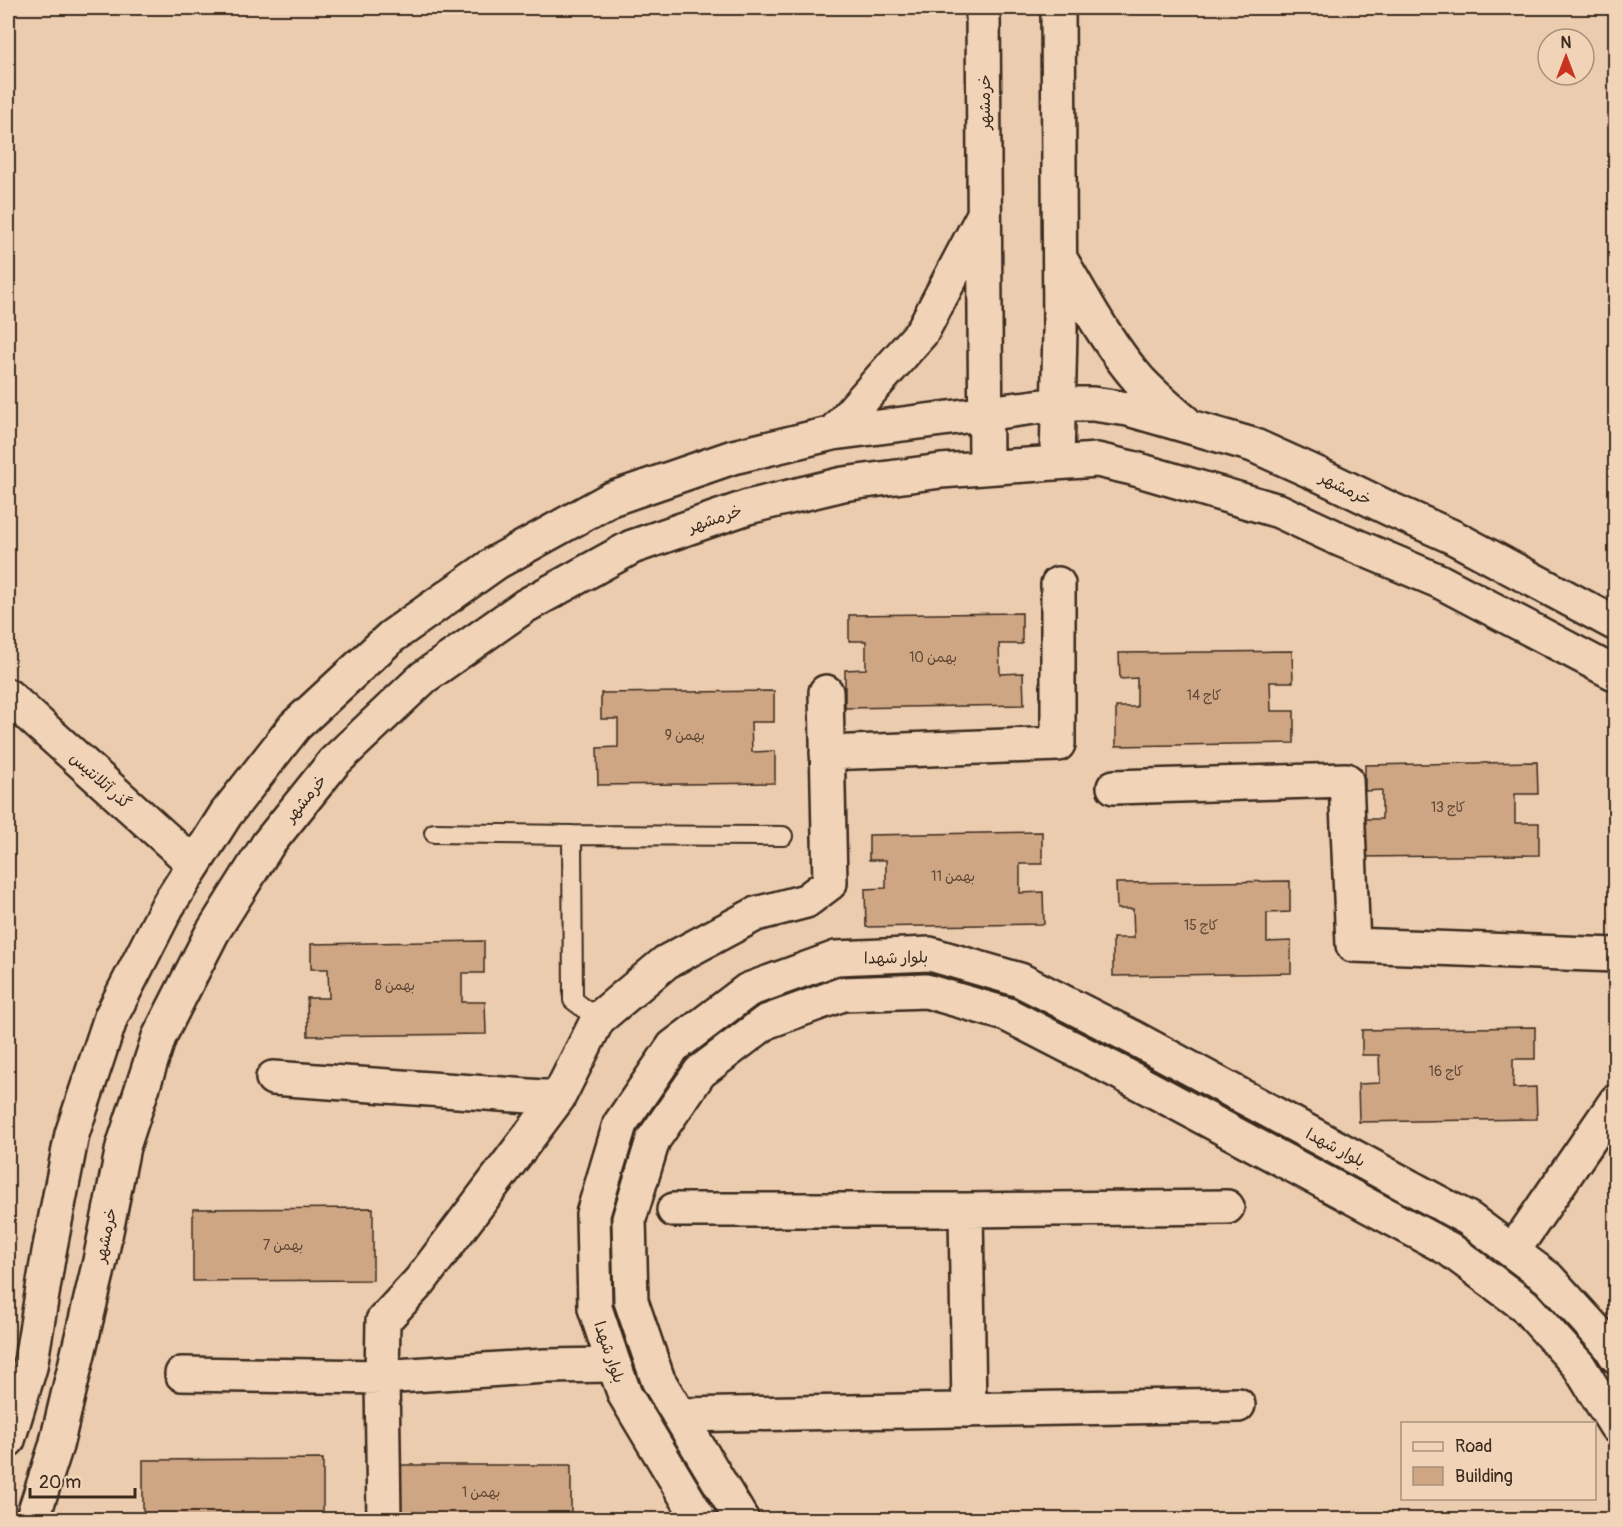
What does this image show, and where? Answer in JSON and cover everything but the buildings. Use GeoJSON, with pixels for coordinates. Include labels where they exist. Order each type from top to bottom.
{"type":"FeatureCollection","features":[{"type":"Feature","properties":{"kind":"street","name":"خرمشهر"},"geometry":{"type":"LineString","coordinates":[[983,8],[986,467]]}},
{"type":"Feature","properties":{"kind":"street"},"geometry":{"type":"LineString","coordinates":[[1058,8],[1060,330],[1058,462]]}},
{"type":"Feature","properties":{"kind":"street"},"geometry":{"type":"LineString","coordinates":[[833,433],[922,332],[984,214]]}},
{"type":"Feature","properties":{"kind":"street"},"geometry":{"type":"LineString","coordinates":[[1059,257],[1113,346],[1140,381],[1189,426]]}},
{"type":"Feature","properties":{"kind":"street","name":"خرمشهر"},"geometry":{"type":"LineString","coordinates":[[8,1440],[30,1367],[72,1134],[111,1017],[166,907],[226,814],[295,726],[391,637],[497,562],[611,499],[733,457],[833,433],[1058,404],[1093,404],[1128,409],[1253,445],[1453,537],[1616,624]]}},
{"type":"Feature","properties":{"kind":"street","name":"خرمشهر"},"geometry":{"type":"LineString","coordinates":[[32,1520],[56,1446],[100,1261],[123,1147],[159,1036],[212,933],[268,844],[334,762],[424,677],[525,606],[632,546],[748,507],[843,484],[941,471],[1097,460],[1279,511],[1439,581],[1616,675]]}},
{"type":"Feature","properties":{"kind":"street"},"geometry":{"type":"LineString","coordinates":[[827,753],[1058,744],[1058,584]]}},
{"type":"Feature","properties":{"kind":"street"},"geometry":{"type":"LineString","coordinates":[[384,1520],[383,1321],[420,1281],[558,1098],[598,1019],[666,963],[756,914],[806,901],[830,883],[826,692]]}},
{"type":"Feature","properties":{"kind":"street","name":"گذر آتلانتیس"},"geometry":{"type":"LineString","coordinates":[[8,696],[194,864]]}},
{"type":"Feature","properties":{"kind":"street"},"geometry":{"type":"LineString","coordinates":[[1114,787],[1346,780],[1353,945],[1616,955]]}},
{"type":"Feature","properties":{"kind":"street","name":"بلوار شهدا"},"geometry":{"type":"LineString","coordinates":[[700,1520],[625,1395],[614,1365],[595,1308],[593,1214],[620,1124],[673,1047],[748,990],[836,958],[930,954],[1020,980],[1134,1038],[1469,1219],[1548,1278],[1609,1345],[1616,1356]]}},
{"type":"Feature","properties":{"kind":"street"},"geometry":{"type":"LineString","coordinates":[[742,1520],[658,1380],[631,1302],[629,1219],[653,1140],[700,1072],[766,1022],[843,994],[926,991],[1006,1014],[1449,1249],[1524,1305],[1579,1366],[1616,1426]]}},
{"type":"Feature","properties":{"kind":"street"},"geometry":{"type":"LineString","coordinates":[[1117,1071],[1134,1038]]}},
{"type":"Feature","properties":{"kind":"street"},"geometry":{"type":"LineString","coordinates":[[273,1078],[558,1098]]}},
{"type":"Feature","properties":{"kind":"street"},"geometry":{"type":"LineString","coordinates":[[1513,1251],[1616,1101]]}},
{"type":"Feature","properties":{"kind":"street"},"geometry":{"type":"LineString","coordinates":[[674,1210],[1227,1207]]}},
{"type":"Feature","properties":{"kind":"street"},"geometry":{"type":"LineString","coordinates":[[966,1210],[969,1410]]}},
{"type":"Feature","properties":{"kind":"street"},"geometry":{"type":"LineString","coordinates":[[182,1374],[382,1377],[545,1366],[614,1365],[650,1356]]}},
{"type":"Feature","properties":{"kind":"street"},"geometry":{"type":"LineString","coordinates":[[679,1415],[1238,1405]]}},
{"type":"Feature","properties":{"kind":"street"},"geometry":{"type":"LineString","coordinates":[[678,1483],[711,1468]]}},
{"type":"Feature","properties":{"kind":"lane"},"geometry":{"type":"LineString","coordinates":[[434,833],[783,836]]}},
{"type":"Feature","properties":{"kind":"lane"},"geometry":{"type":"LineString","coordinates":[[572,835],[573,999],[598,1019]]}}]}
